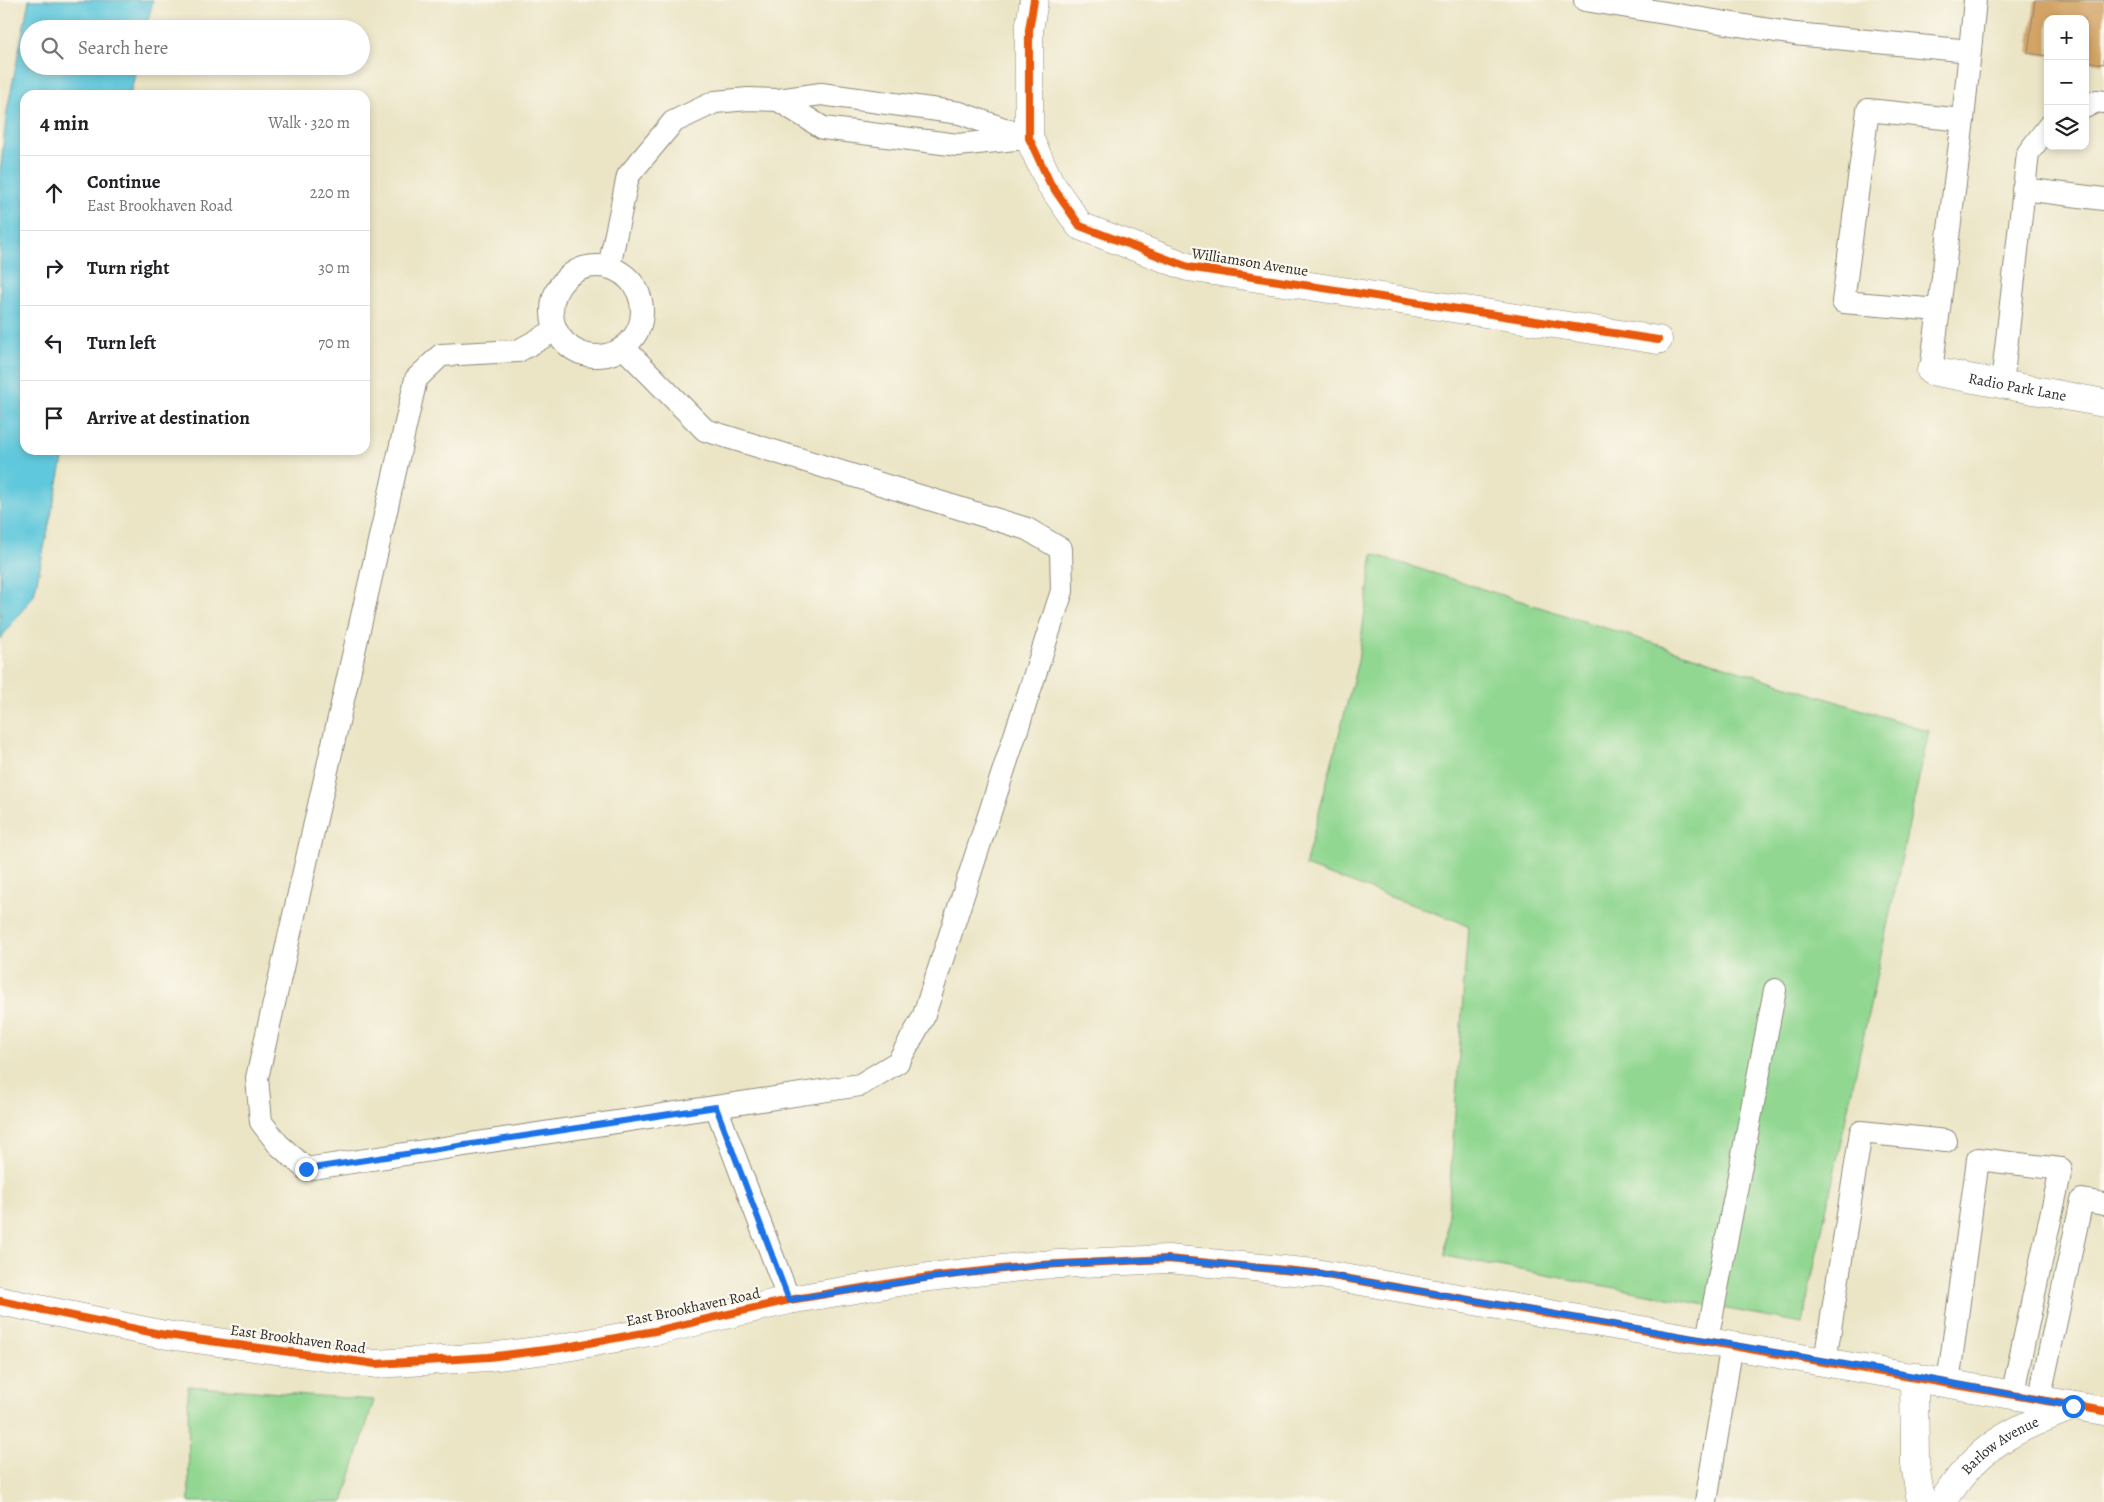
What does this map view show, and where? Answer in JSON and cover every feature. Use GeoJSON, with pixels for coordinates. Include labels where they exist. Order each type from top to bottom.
{"type":"FeatureCollection","features":[{"type":"Feature","properties":{"kind":"street","name":"Williamson Avenue"},"geometry":{"type":"LineString","coordinates":[[1034,0],[1029,30],[1029,138],[1050,184],[1080,226],[1188,267],[1658,340]]}},
{"type":"Feature","properties":{"kind":"street","name":"Radio Park Lane"},"geometry":{"type":"LineString","coordinates":[[1931,371],[2104,403]]}},
{"type":"Feature","properties":{"kind":"street","name":"East Brookhaven Road"},"geometry":{"type":"LineString","coordinates":[[0,1301],[160,1334],[376,1364],[489,1357],[561,1348],[660,1330],[789,1300],[929,1278],[1039,1265],[1168,1259],[1315,1273],[1720,1342],[2104,1411]]}},
{"type":"Feature","properties":{"kind":"street"},"geometry":{"type":"LineString","coordinates":[[1914,1376],[1915,1464],[1921,1502]]}},
{"type":"Feature","properties":{"kind":"street","name":"Barlow Avenue"},"geometry":{"type":"LineString","coordinates":[[1943,1502],[1958,1478],[1992,1444],[2026,1424],[2073,1406]]}},
{"type":"Feature","properties":{"kind":"lane"},"geometry":{"type":"LineString","coordinates":[[1585,0],[1795,34],[1970,52]]}},
{"type":"Feature","properties":{"kind":"lane"},"geometry":{"type":"LineString","coordinates":[[1931,371],[1963,120],[1975,0]]}},
{"type":"Feature","properties":{"kind":"lane"},"geometry":{"type":"LineString","coordinates":[[609,267],[628,176],[672,122],[715,102],[748,99],[778,100],[821,94],[960,113],[1029,138]]}},
{"type":"Feature","properties":{"kind":"lane"},"geometry":{"type":"LineString","coordinates":[[778,100],[823,128],[958,145],[1029,138]]}},
{"type":"Feature","properties":{"kind":"lane"},"geometry":{"type":"LineString","coordinates":[[2089,105],[2097,101],[2104,102]]}},
{"type":"Feature","properties":{"kind":"lane"},"geometry":{"type":"LineString","coordinates":[[1939,310],[1843,302],[1868,110],[1963,120]]}},
{"type":"Feature","properties":{"kind":"lane"},"geometry":{"type":"LineString","coordinates":[[2002,384],[2028,153],[2044,132]]}},
{"type":"Feature","properties":{"kind":"lane"},"geometry":{"type":"LineString","coordinates":[[2023,190],[2104,199]]}},
{"type":"Feature","properties":{"kind":"lane"},"geometry":{"type":"LineString","coordinates":[[589,267],[609,267],[627,277],[638,293],[642,313],[638,333],[624,348],[606,356],[586,356],[567,346],[556,330],[552,310],[554,300],[557,290],[570,275],[589,267]]}},
{"type":"Feature","properties":{"kind":"lane"},"geometry":{"type":"LineString","coordinates":[[556,330],[518,350],[441,355],[416,379],[257,1078],[261,1122],[278,1144],[306,1169],[860,1086],[898,1062],[923,1018],[1062,591],[1061,549],[1027,529],[705,430],[624,348]]}},
{"type":"Feature","properties":{"kind":"lane"},"geometry":{"type":"LineString","coordinates":[[1706,1502],[1720,1342],[1775,990]]}},
{"type":"Feature","properties":{"kind":"lane"},"geometry":{"type":"LineString","coordinates":[[716,1107],[789,1300]]}},
{"type":"Feature","properties":{"kind":"lane"},"geometry":{"type":"LineString","coordinates":[[1825,1361],[1861,1132],[1946,1141]]}},
{"type":"Feature","properties":{"kind":"lane"},"geometry":{"type":"LineString","coordinates":[[1948,1384],[1978,1159],[2061,1168],[2025,1398]]}},
{"type":"Feature","properties":{"kind":"lane"},"geometry":{"type":"LineString","coordinates":[[2025,1398],[2082,1200],[2104,1204]]}},
{"type":"Feature","properties":{"kind":"green space"},"geometry":{"type":"Polygon","coordinates":[[[1373,554],[1929,731],[1802,1323],[1445,1256],[1468,925],[1305,866],[1358,661],[1373,554]]]}},
{"type":"Feature","properties":{"kind":"green space"},"geometry":{"type":"Polygon","coordinates":[[[188,1386],[374,1400],[343,1502],[189,1502],[188,1386]]]}},
{"type":"Feature","properties":{"kind":"water"},"geometry":{"type":"Polygon","coordinates":[[[29,0],[153,0],[148,20],[25,20],[29,0]]]}},
{"type":"Feature","properties":{"kind":"water"},"geometry":{"type":"Polygon","coordinates":[[[20,45],[20,75],[135,75],[131,90],[20,90],[20,455],[64,455],[34,595],[0,639],[0,174],[7,111],[20,45]]]}},
{"type":"Feature","properties":{"kind":"building"},"geometry":{"type":"Polygon","coordinates":[[[2035,0],[2104,0],[2104,64],[2089,62],[2089,15],[2044,15],[2044,55],[2028,53],[2035,0]]]}},
{"type":"Feature","properties":{"kind":"cycle path"},"geometry":{"type":"LineString","coordinates":[[1034,0],[1029,30],[1029,138],[1050,183],[1080,226],[1188,267],[1658,340]]}},
{"type":"Feature","properties":{"kind":"cycle path"},"geometry":{"type":"LineString","coordinates":[[0,1301],[160,1334],[376,1364],[489,1357],[561,1348],[660,1330],[789,1300],[929,1277],[1039,1265],[1168,1259],[1315,1273],[2104,1411]]}},
{"type":"Feature","properties":{"kind":"route"},"geometry":{"type":"LineString","coordinates":[[306,1169],[716,1107],[789,1300],[929,1278],[1039,1265],[1168,1259],[1315,1273],[1914,1376],[1948,1384],[2073,1406]]}}]}
